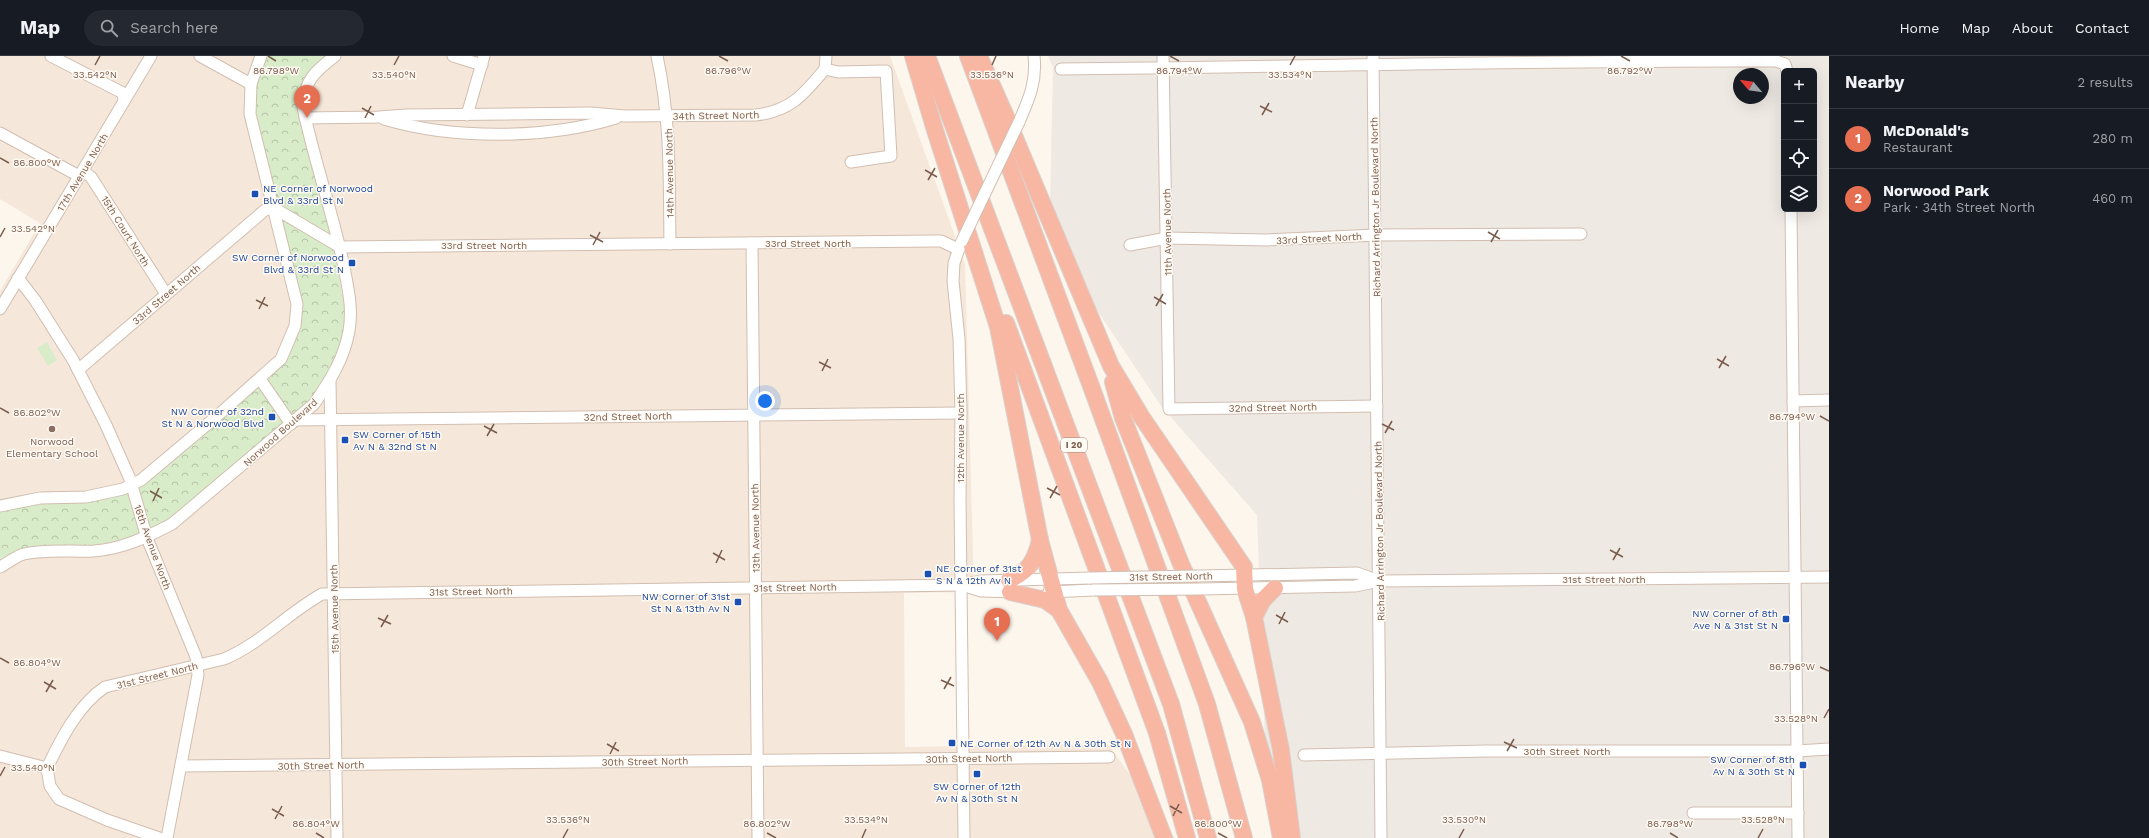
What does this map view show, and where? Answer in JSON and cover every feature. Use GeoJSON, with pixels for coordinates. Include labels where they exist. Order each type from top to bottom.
{"type":"FeatureCollection","features":[{"type":"Feature","properties":{"kind":"highway"},"geometry":{"type":"LineString","coordinates":[[913,56],[938,142],[998,327],[1040,540],[1059,610],[1100,682],[1124,734],[1164,838]]}},
{"type":"Feature","properties":{"kind":"highway","name":"I 20"},"geometry":{"type":"LineString","coordinates":[[927,56],[1171,704],[1208,838]]}},
{"type":"Feature","properties":{"kind":"highway"},"geometry":{"type":"LineString","coordinates":[[968,56],[1092,386],[1207,704],[1244,838]]}},
{"type":"Feature","properties":{"kind":"highway"},"geometry":{"type":"LineString","coordinates":[[979,56],[1102,344],[1123,388],[1244,567],[1245,582],[1254,617],[1281,750],[1291,832]]}},
{"type":"Feature","properties":{"kind":"highway"},"geometry":{"type":"LineString","coordinates":[[938,142],[1157,733],[1187,838]]}},
{"type":"Feature","properties":{"kind":"highway"},"geometry":{"type":"LineString","coordinates":[[1102,344],[1126,425],[1181,564],[1252,722],[1270,780],[1281,838]]}},
{"type":"Feature","properties":{"kind":"highway"},"geometry":{"type":"LineString","coordinates":[[1040,540],[1030,568],[1010,586],[1045,600],[1059,610]]}},
{"type":"Feature","properties":{"kind":"highway"},"geometry":{"type":"LineString","coordinates":[[1254,617],[1263,600],[1276,588]]}},
{"type":"Feature","properties":{"kind":"street"},"geometry":{"type":"LineString","coordinates":[[51,56],[68,60],[124,93],[124,101]]}},
{"type":"Feature","properties":{"kind":"street","name":"17th Avenue North"},"geometry":{"type":"LineString","coordinates":[[0,309],[151,56]]}},
{"type":"Feature","properties":{"kind":"street"},"geometry":{"type":"LineString","coordinates":[[200,56],[250,84]]}},
{"type":"Feature","properties":{"kind":"street"},"geometry":{"type":"LineString","coordinates":[[0,506],[40,498],[86,497],[123,489],[141,480],[260,379],[281,359],[295,326],[297,304],[250,114],[250,84],[261,56]]}},
{"type":"Feature","properties":{"kind":"street","name":"Norwood Boulevard"},"geometry":{"type":"LineString","coordinates":[[0,567],[23,554],[45,551],[95,551],[127,545],[147,538],[172,524],[196,506],[314,404],[330,381],[338,367],[350,329],[349,293],[340,247],[305,118],[303,94],[307,83],[319,68],[335,56]]}},
{"type":"Feature","properties":{"kind":"street"},"geometry":{"type":"LineString","coordinates":[[453,56],[483,60],[467,115]]}},
{"type":"Feature","properties":{"kind":"street","name":"14th Avenue North"},"geometry":{"type":"LineString","coordinates":[[657,56],[664,84],[668,116],[670,244]]}},
{"type":"Feature","properties":{"kind":"street"},"geometry":{"type":"LineString","coordinates":[[826,56],[825,69],[838,72],[886,71],[891,156],[851,162]]}},
{"type":"Feature","properties":{"kind":"street","name":"12th Avenue North"},"geometry":{"type":"LineString","coordinates":[[964,838],[961,585],[961,412],[959,345],[953,281],[954,263],[960,245],[1019,122],[1033,85],[1036,72],[1034,56]]}},
{"type":"Feature","properties":{"kind":"street","name":"11th Avenue North"},"geometry":{"type":"LineString","coordinates":[[1163,56],[1169,409]]}},
{"type":"Feature","properties":{"kind":"street"},"geometry":{"type":"LineString","coordinates":[[1061,69],[1268,65],[1373,60],[1683,58],[1776,61],[1786,68]]}},
{"type":"Feature","properties":{"kind":"street","name":"Richard Arrington Jr Boulevard North"},"geometry":{"type":"LineString","coordinates":[[1373,60],[1380,581],[1381,838]]}},
{"type":"Feature","properties":{"kind":"street","name":"34th Street North"},"geometry":{"type":"LineString","coordinates":[[305,118],[406,115],[591,113],[625,116],[756,115],[772,113],[800,98],[825,69]]}},
{"type":"Feature","properties":{"kind":"street","name":"34th Street North"},"geometry":{"type":"LineString","coordinates":[[379,117],[403,124],[431,129],[493,133],[555,130],[602,122],[625,116]]}},
{"type":"Feature","properties":{"kind":"street"},"geometry":{"type":"LineString","coordinates":[[0,132],[81,174]]}},
{"type":"Feature","properties":{"kind":"street","name":"15th Court North"},"geometry":{"type":"LineString","coordinates":[[81,174],[91,177],[166,294]]}},
{"type":"Feature","properties":{"kind":"street"},"geometry":{"type":"LineString","coordinates":[[274,208],[340,247]]}},
{"type":"Feature","properties":{"kind":"street","name":"33rd Street North"},"geometry":{"type":"LineString","coordinates":[[78,370],[265,210],[274,208]]}},
{"type":"Feature","properties":{"kind":"street"},"geometry":{"type":"LineString","coordinates":[[1791,212],[1798,838]]}},
{"type":"Feature","properties":{"kind":"street","name":"33rd Street North"},"geometry":{"type":"LineString","coordinates":[[1130,245],[1167,238],[1267,240],[1376,235],[1581,234]]}},
{"type":"Feature","properties":{"kind":"street","name":"33rd Street North"},"geometry":{"type":"LineString","coordinates":[[340,247],[934,241],[960,245]]}},
{"type":"Feature","properties":{"kind":"street","name":"13th Avenue North"},"geometry":{"type":"LineString","coordinates":[[752,243],[758,838]]}},
{"type":"Feature","properties":{"kind":"street","name":"16th Avenue North"},"geometry":{"type":"LineString","coordinates":[[18,278],[35,300],[78,370],[106,425],[131,485],[147,538],[196,657],[198,674],[167,838]]}},
{"type":"Feature","properties":{"kind":"street"},"geometry":{"type":"LineString","coordinates":[[260,379],[293,422]]}},
{"type":"Feature","properties":{"kind":"street","name":"15th Avenue North"},"geometry":{"type":"LineString","coordinates":[[330,381],[337,838]]}},
{"type":"Feature","properties":{"kind":"street"},"geometry":{"type":"LineString","coordinates":[[1793,401],[1829,400]]}},
{"type":"Feature","properties":{"kind":"street","name":"32nd Street North"},"geometry":{"type":"LineString","coordinates":[[1169,409],[1377,406]]}},
{"type":"Feature","properties":{"kind":"street","name":"32nd Street North"},"geometry":{"type":"LineString","coordinates":[[293,422],[331,420],[961,412]]}},
{"type":"Feature","properties":{"kind":"street","name":"31st Street North"},"geometry":{"type":"LineString","coordinates":[[47,768],[57,746],[84,705],[94,694],[105,687],[197,665],[238,653],[305,603],[322,594],[334,592],[961,585],[981,591],[1010,586],[1052,585],[1094,590],[1202,589],[1245,582],[1357,573],[1380,581]]}},
{"type":"Feature","properties":{"kind":"street","name":"31st Street North"},"geometry":{"type":"LineString","coordinates":[[1052,585],[1090,578],[1197,576],[1245,582],[1276,588],[1355,586],[1380,581],[1829,577]]}},
{"type":"Feature","properties":{"kind":"street","name":"30th Street North"},"geometry":{"type":"LineString","coordinates":[[1304,755],[1487,751],[1797,751],[1829,749]]}},
{"type":"Feature","properties":{"kind":"street"},"geometry":{"type":"LineString","coordinates":[[0,756],[47,768],[50,786],[58,799],[107,820],[159,838]]}},
{"type":"Feature","properties":{"kind":"street","name":"30th Street North"},"geometry":{"type":"LineString","coordinates":[[181,766],[1109,757]]}},
{"type":"Feature","properties":{"kind":"street"},"geometry":{"type":"LineString","coordinates":[[1693,813],[1798,813]]}},
{"type":"Feature","properties":{"kind":"shaded area"},"geometry":{"type":"Polygon","coordinates":[[[0,56],[890,56],[965,264],[974,592],[904,593],[905,747],[1108,744],[1175,838],[0,838],[0,291],[40,223],[0,199],[0,56]]]}},
{"type":"Feature","properties":{"kind":"shaded area"},"geometry":{"type":"Polygon","coordinates":[[[1048,56],[1829,56],[1829,838],[1276,838],[1265,744],[1257,515],[1161,406],[1081,286],[1050,204],[1053,67],[1048,56]]]}},
{"type":"Feature","properties":{"kind":"green space"},"geometry":{"type":"Polygon","coordinates":[[[267,56],[328,56],[304,82],[346,317],[344,339],[336,362],[311,401],[172,519],[142,535],[91,547],[0,564],[0,510],[24,504],[91,502],[137,489],[286,359],[298,326],[254,114],[257,84],[267,56]]]}},
{"type":"Feature","properties":{"kind":"green space"},"geometry":{"type":"Polygon","coordinates":[[[47,342],[57,360],[48,366],[37,348],[47,342]]]}},
{"type":"Feature","properties":{"kind":"place","name":"Norwood Park"},"geometry":{"type":"Point","coordinates":[307,118]}},
{"type":"Feature","properties":{"kind":"place","name":"NE Corner of Norwood Blvd & 33rd St N"},"geometry":{"type":"Point","coordinates":[255,194]}},
{"type":"Feature","properties":{"kind":"place","name":"SW Corner of Norwood Blvd & 33rd St N"},"geometry":{"type":"Point","coordinates":[352,263]}},
{"type":"Feature","properties":{"kind":"place","name":"NW Corner of 32nd St N & Norwood Blvd"},"geometry":{"type":"Point","coordinates":[272,417]}},
{"type":"Feature","properties":{"kind":"place","name":"Norwood Elementary School"},"geometry":{"type":"Point","coordinates":[52,429]}},
{"type":"Feature","properties":{"kind":"place","name":"SW Corner of 15th Av N & 32nd St N"},"geometry":{"type":"Point","coordinates":[345,440]}},
{"type":"Feature","properties":{"kind":"place","name":"NE Corner of 31st S N & 12th Av N"},"geometry":{"type":"Point","coordinates":[928,574]}},
{"type":"Feature","properties":{"kind":"place","name":"NW Corner of 31st St N & 13th Av N"},"geometry":{"type":"Point","coordinates":[738,602]}},
{"type":"Feature","properties":{"kind":"place","name":"NW Corner of 8th Ave N & 31st St N"},"geometry":{"type":"Point","coordinates":[1786,619]}},
{"type":"Feature","properties":{"kind":"place","name":"McDonald's"},"geometry":{"type":"Point","coordinates":[997,641]}},
{"type":"Feature","properties":{"kind":"place","name":"NE Corner of 12th Av N & 30th St N"},"geometry":{"type":"Point","coordinates":[952,743]}},
{"type":"Feature","properties":{"kind":"place","name":"SW Corner of 8th Av N & 30th St N"},"geometry":{"type":"Point","coordinates":[1803,765]}},
{"type":"Feature","properties":{"kind":"place","name":"SW Corner of 12th Av N & 30th St N"},"geometry":{"type":"Point","coordinates":[977,774]}}]}
